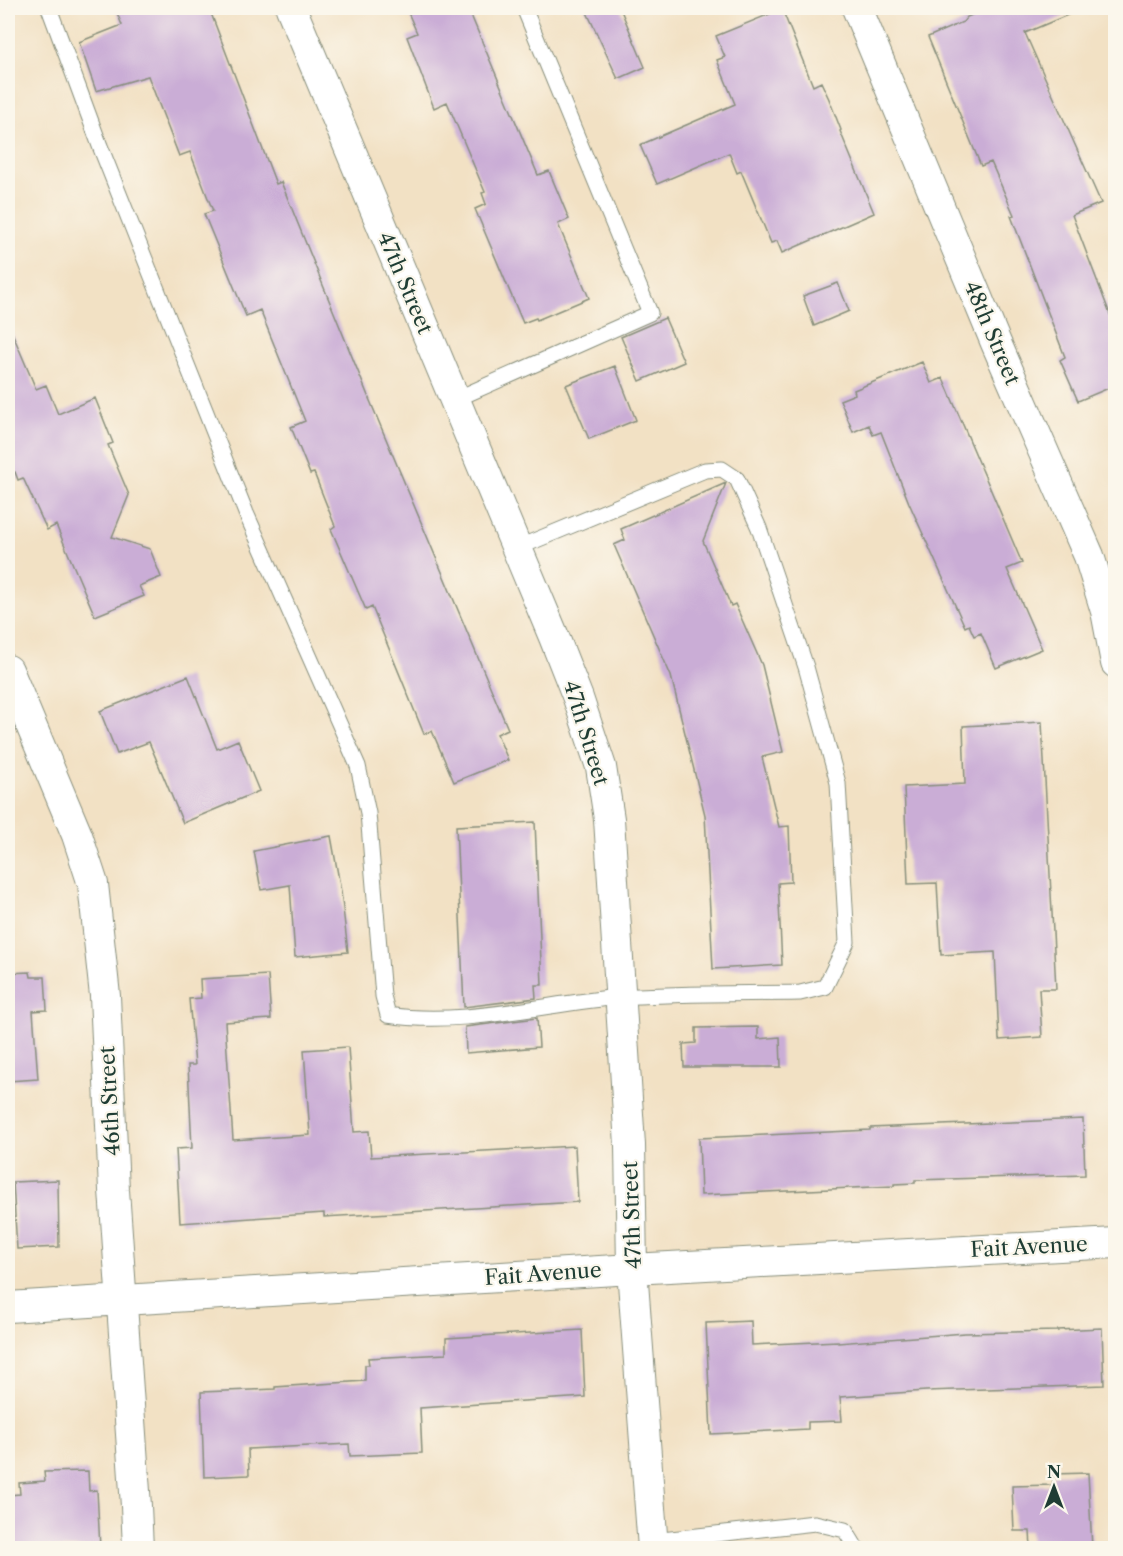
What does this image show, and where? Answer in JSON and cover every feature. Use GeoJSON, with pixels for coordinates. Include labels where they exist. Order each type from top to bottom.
{"type":"FeatureCollection","features":[{"type":"Feature","properties":{"kind":"street","name":"47th Street"},"geometry":{"type":"LineString","coordinates":[[291,8],[517,548],[578,698],[601,767],[609,819],[621,997],[630,1145],[633,1269],[653,1545]]}},
{"type":"Feature","properties":{"kind":"street","name":"48th Street"},"geometry":{"type":"LineString","coordinates":[[857,8],[996,343],[1111,610],[1116,663]]}},
{"type":"Feature","properties":{"kind":"street","name":"46th Street"},"geometry":{"type":"LineString","coordinates":[[8,670],[77,835],[93,884],[105,996],[114,1190],[138,1548]]}},
{"type":"Feature","properties":{"kind":"street","name":"Fait Avenue"},"geometry":{"type":"LineString","coordinates":[[8,1307],[633,1269],[1116,1243]]}},
{"type":"Feature","properties":{"kind":"lane"},"geometry":{"type":"LineString","coordinates":[[49,8],[100,146],[246,513],[358,766],[368,813],[382,996],[388,1015],[445,1018],[621,997],[800,993],[825,987],[848,942],[838,783],[806,667],[759,528],[737,479],[722,469],[705,470],[517,548]]}},
{"type":"Feature","properties":{"kind":"lane"},"geometry":{"type":"LineString","coordinates":[[454,400],[650,314],[524,8]]}},
{"type":"Feature","properties":{"kind":"lane"},"geometry":{"type":"LineString","coordinates":[[653,1545],[815,1523],[845,1530],[856,1548]]}},
{"type":"Feature","properties":{"kind":"building"},"geometry":{"type":"Polygon","coordinates":[[[115,8],[209,8],[276,184],[281,182],[508,729],[497,734],[508,760],[454,782],[432,731],[424,734],[372,607],[366,610],[331,529],[335,526],[314,473],[310,474],[291,427],[305,421],[260,310],[246,316],[204,214],[213,211],[190,152],[179,156],[148,76],[96,91],[79,42],[122,25],[115,8]]]}},
{"type":"Feature","properties":{"kind":"building"},"geometry":{"type":"Polygon","coordinates":[[[406,8],[468,8],[538,175],[549,171],[569,219],[558,224],[589,298],[537,320],[536,318],[523,323],[475,209],[486,204],[482,193],[485,192],[447,102],[434,108],[407,37],[417,33],[406,8]]]}},
{"type":"Feature","properties":{"kind":"building"},"geometry":{"type":"Polygon","coordinates":[[[585,8],[620,8],[645,67],[618,79],[585,8]]]}},
{"type":"Feature","properties":{"kind":"building"},"geometry":{"type":"Polygon","coordinates":[[[999,8],[1084,8],[1025,33],[1101,203],[1072,215],[1116,330],[1116,385],[1078,401],[1060,360],[1065,357],[1011,216],[1014,215],[991,162],[981,166],[928,37],[963,22],[974,14],[983,14],[999,8]]]}},
{"type":"Feature","properties":{"kind":"building"},"geometry":{"type":"Polygon","coordinates":[[[782,9],[813,86],[821,82],[829,99],[874,213],[782,253],[777,241],[771,243],[741,171],[737,173],[729,153],[657,184],[640,145],[735,104],[717,60],[725,57],[716,36],[782,9]]]}},
{"type":"Feature","properties":{"kind":"building"},"geometry":{"type":"Polygon","coordinates":[[[838,283],[849,311],[814,326],[803,296],[838,283]]]}},
{"type":"Feature","properties":{"kind":"building"},"geometry":{"type":"Polygon","coordinates":[[[665,318],[684,362],[640,381],[621,337],[665,318]]]}},
{"type":"Feature","properties":{"kind":"building"},"geometry":{"type":"Polygon","coordinates":[[[8,323],[36,389],[46,385],[58,414],[95,398],[113,443],[108,445],[129,495],[112,537],[150,549],[161,577],[139,586],[144,596],[95,616],[56,525],[47,530],[23,478],[18,480],[15,472],[8,475],[8,323]]]}},
{"type":"Feature","properties":{"kind":"building"},"geometry":{"type":"Polygon","coordinates":[[[922,362],[931,383],[943,378],[1022,563],[1007,569],[1042,649],[996,668],[981,633],[974,636],[969,625],[965,627],[909,503],[881,432],[873,435],[869,425],[853,432],[840,400],[855,394],[854,390],[922,362]]]}},
{"type":"Feature","properties":{"kind":"building"},"geometry":{"type":"Polygon","coordinates":[[[615,366],[636,420],[589,439],[566,385],[615,366]]]}},
{"type":"Feature","properties":{"kind":"building"},"geometry":{"type":"Polygon","coordinates":[[[726,483],[703,541],[731,606],[735,604],[762,665],[783,752],[762,757],[779,827],[789,826],[791,882],[778,883],[782,965],[713,969],[705,815],[671,676],[614,545],[625,540],[621,529],[726,483]]]}},
{"type":"Feature","properties":{"kind":"building"},"geometry":{"type":"Polygon","coordinates":[[[188,676],[217,749],[238,740],[259,791],[183,823],[149,742],[117,754],[100,711],[188,676]]]}},
{"type":"Feature","properties":{"kind":"building"},"geometry":{"type":"Polygon","coordinates":[[[1042,722],[1056,989],[1039,989],[1042,1037],[999,1040],[995,952],[941,955],[937,883],[908,884],[904,787],[965,784],[963,726],[1042,722]]]}},
{"type":"Feature","properties":{"kind":"building"},"geometry":{"type":"Polygon","coordinates":[[[535,822],[542,985],[535,985],[536,998],[464,1007],[456,826],[535,822]]]}},
{"type":"Feature","properties":{"kind":"building"},"geometry":{"type":"Polygon","coordinates":[[[331,836],[341,891],[348,952],[295,957],[290,885],[261,890],[254,851],[331,836]]]}},
{"type":"Feature","properties":{"kind":"building"},"geometry":{"type":"Polygon","coordinates":[[[30,972],[31,977],[45,977],[47,1010],[33,1011],[38,1079],[8,1081],[8,973],[30,972]]]}},
{"type":"Feature","properties":{"kind":"building"},"geometry":{"type":"Polygon","coordinates":[[[268,975],[271,1019],[225,1022],[233,1140],[310,1135],[304,1050],[348,1047],[354,1132],[369,1131],[371,1157],[575,1146],[578,1202],[324,1217],[324,1213],[180,1223],[176,1149],[192,1148],[188,1065],[195,1065],[189,999],[201,998],[200,979],[268,975]]]}},
{"type":"Feature","properties":{"kind":"building"},"geometry":{"type":"Polygon","coordinates":[[[537,1018],[539,1047],[466,1053],[465,1027],[537,1018]]]}},
{"type":"Feature","properties":{"kind":"building"},"geometry":{"type":"Polygon","coordinates":[[[758,1027],[758,1039],[780,1037],[781,1067],[684,1067],[683,1044],[696,1043],[696,1028],[758,1027]]]}},
{"type":"Feature","properties":{"kind":"building"},"geometry":{"type":"Polygon","coordinates":[[[1083,1119],[1085,1175],[915,1180],[915,1183],[894,1184],[894,1186],[701,1195],[699,1138],[1083,1119]]]}},
{"type":"Feature","properties":{"kind":"building"},"geometry":{"type":"Polygon","coordinates":[[[58,1180],[59,1247],[17,1249],[13,1182],[58,1180]]]}},
{"type":"Feature","properties":{"kind":"building"},"geometry":{"type":"Polygon","coordinates":[[[751,1321],[752,1345],[838,1341],[838,1343],[965,1333],[1102,1328],[1104,1385],[926,1391],[840,1397],[842,1421],[808,1422],[808,1429],[711,1434],[706,1323],[751,1321]]]}},
{"type":"Feature","properties":{"kind":"building"},"geometry":{"type":"Polygon","coordinates":[[[582,1330],[585,1397],[420,1408],[422,1453],[350,1456],[349,1444],[248,1449],[249,1475],[204,1477],[201,1392],[275,1389],[275,1387],[365,1381],[365,1365],[369,1365],[368,1358],[446,1354],[446,1338],[582,1330]]]}},
{"type":"Feature","properties":{"kind":"building"},"geometry":{"type":"Polygon","coordinates":[[[88,1471],[89,1491],[97,1490],[100,1548],[8,1548],[8,1495],[20,1494],[19,1483],[45,1481],[44,1472],[88,1471]]]}},
{"type":"Feature","properties":{"kind":"building"},"geometry":{"type":"Polygon","coordinates":[[[1088,1473],[1092,1548],[1031,1548],[1030,1531],[1014,1531],[1012,1486],[1053,1485],[1053,1474],[1088,1473]]]}}]}
